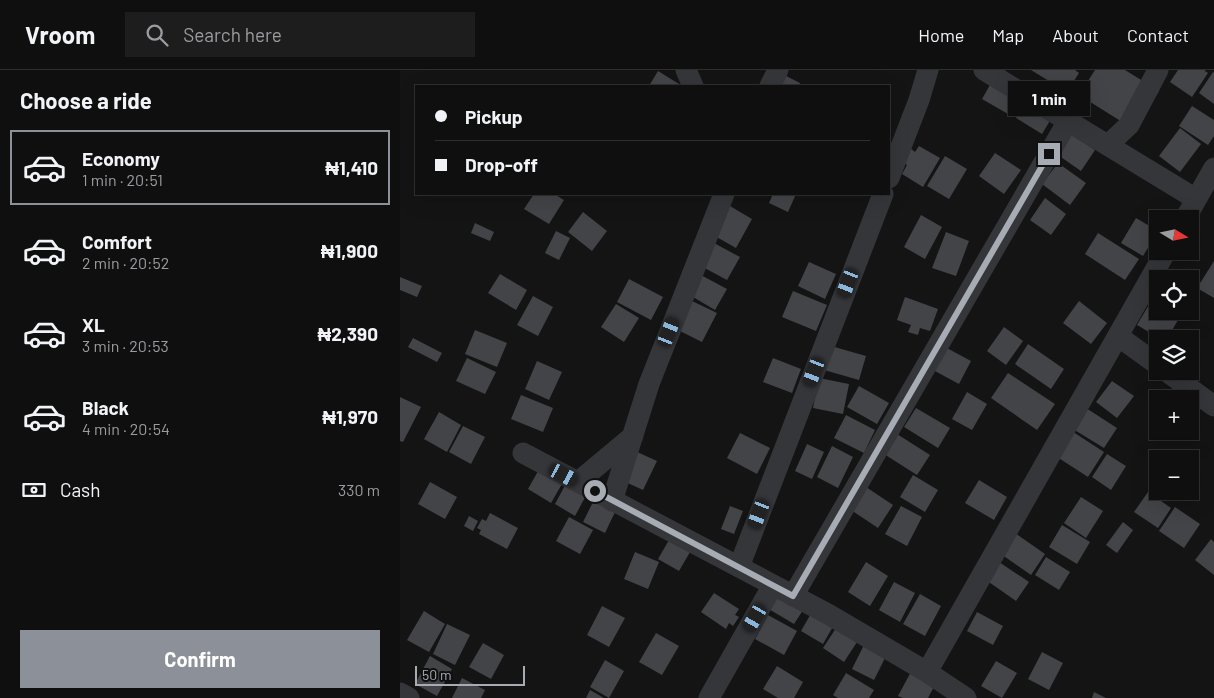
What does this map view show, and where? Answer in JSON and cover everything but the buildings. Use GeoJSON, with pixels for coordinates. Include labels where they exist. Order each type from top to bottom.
{"type":"FeatureCollection","features":[{"type":"Feature","properties":{"kind":"street"},"geometry":{"type":"LineString","coordinates":[[686,70],[693,85]]}},
{"type":"Feature","properties":{"kind":"street"},"geometry":{"type":"LineString","coordinates":[[770,85],[778,70]]}},
{"type":"Feature","properties":{"kind":"street"},"geometry":{"type":"LineString","coordinates":[[890,175],[919,100],[928,70]]}},
{"type":"Feature","properties":{"kind":"street"},"geometry":{"type":"LineString","coordinates":[[984,70],[1196,198]]}},
{"type":"Feature","properties":{"kind":"street"},"geometry":{"type":"LineString","coordinates":[[1108,145],[1128,125],[1158,70]]}},
{"type":"Feature","properties":{"kind":"street"},"geometry":{"type":"LineString","coordinates":[[793,596],[1068,121]]}},
{"type":"Feature","properties":{"kind":"street"},"geometry":{"type":"LineString","coordinates":[[1190,210],[1214,168]]}},
{"type":"Feature","properties":{"kind":"street"},"geometry":{"type":"LineString","coordinates":[[612,501],[649,384],[724,195]]}},
{"type":"Feature","properties":{"kind":"street"},"geometry":{"type":"LineString","coordinates":[[739,567],[883,195]]}},
{"type":"Feature","properties":{"kind":"street"},"geometry":{"type":"LineString","coordinates":[[927,672],[1161,260]]}},
{"type":"Feature","properties":{"kind":"street"},"geometry":{"type":"LineString","coordinates":[[1118,336],[1149,358]]}},
{"type":"Feature","properties":{"kind":"street"},"geometry":{"type":"LineString","coordinates":[[1178,380],[1214,406]]}},
{"type":"Feature","properties":{"kind":"street"},"geometry":{"type":"LineString","coordinates":[[578,482],[633,436]]}},
{"type":"Feature","properties":{"kind":"street"},"geometry":{"type":"LineString","coordinates":[[523,453],[828,614],[927,672],[966,698]]}},
{"type":"Feature","properties":{"kind":"street"},"geometry":{"type":"LineString","coordinates":[[709,698],[773,585]]}},
{"type":"Feature","properties":{"kind":"street"},"geometry":{"type":"LineString","coordinates":[[400,693],[409,698]]}},
{"type":"Feature","properties":{"kind":"route"},"geometry":{"type":"LineString","coordinates":[[595,491],[793,596],[1049,154]]}}]}
